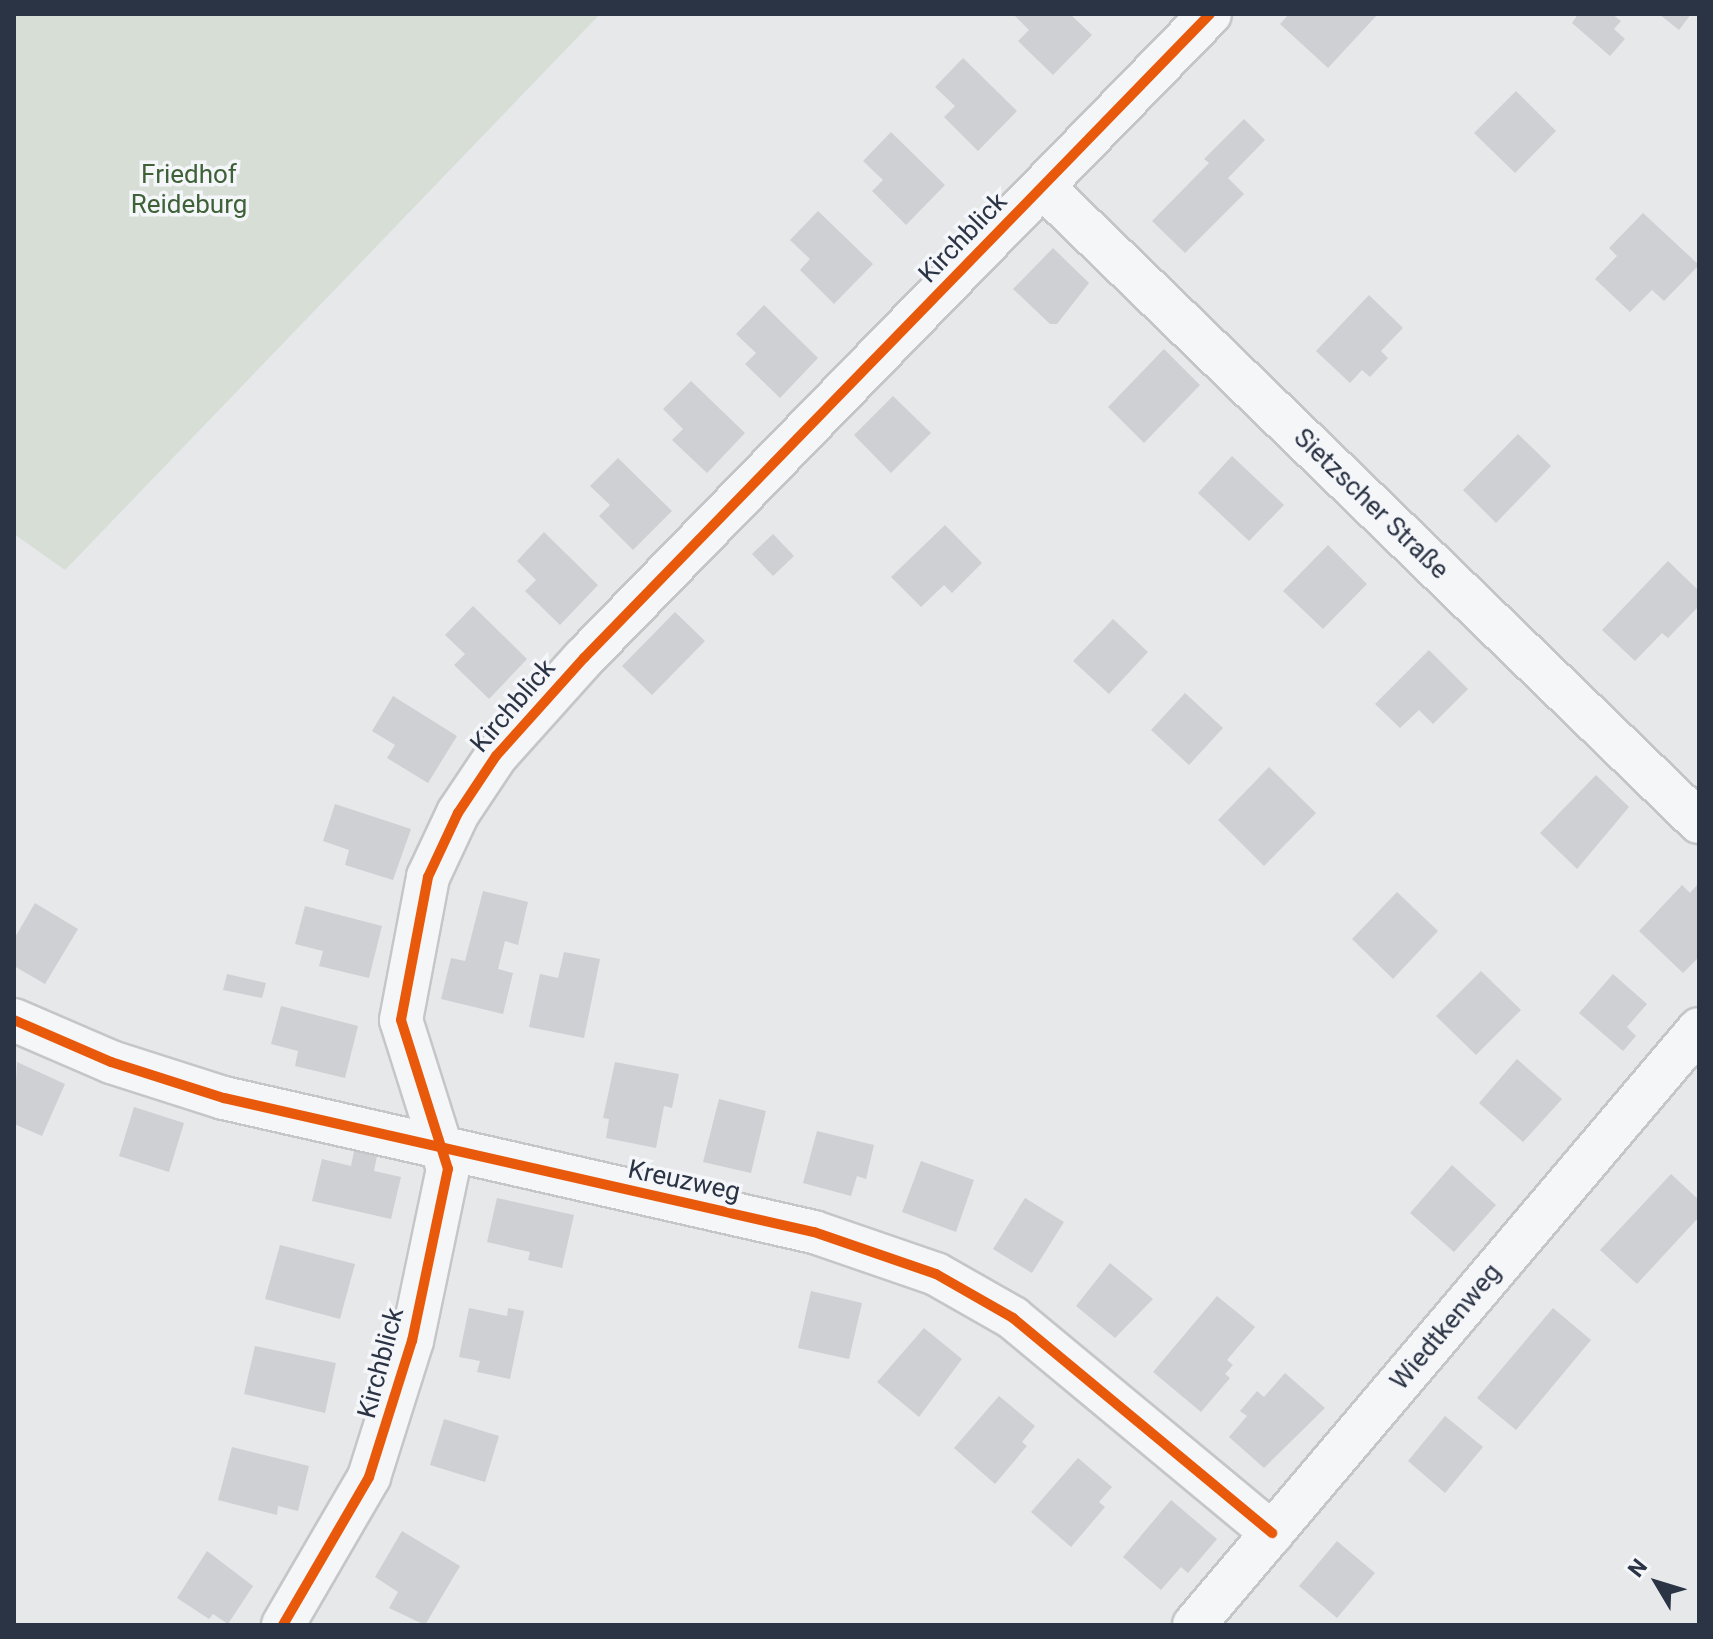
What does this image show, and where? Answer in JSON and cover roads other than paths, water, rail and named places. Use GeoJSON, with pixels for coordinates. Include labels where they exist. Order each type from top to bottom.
{"type":"FeatureCollection","features":[{"type":"Feature","properties":{"kind":"street","name":"Kirchblick"},"geometry":{"type":"LineString","coordinates":[[283,1625],[363,1490],[394,1410],[448,1169],[445,1150],[401,1020],[428,877],[458,813],[496,756],[584,658],[1210,14]]}},
{"type":"Feature","properties":{"kind":"street","name":"Sietzscher Straße"},"geometry":{"type":"LineString","coordinates":[[1043,187],[1699,822]]}},
{"type":"Feature","properties":{"kind":"street","name":"Kreuzweg"},"geometry":{"type":"LineString","coordinates":[[14,1020],[111,1062],[224,1098],[814,1232],[936,1274],[1013,1318],[1272,1533]]}},
{"type":"Feature","properties":{"kind":"street","name":"Wiedtkenweg"},"geometry":{"type":"LineString","coordinates":[[1194,1625],[1699,1029]]}},
{"type":"Feature","properties":{"kind":"park label","name":"Friedhof Reideburg"},"geometry":{"type":"Point","coordinates":[189,190]}}]}
